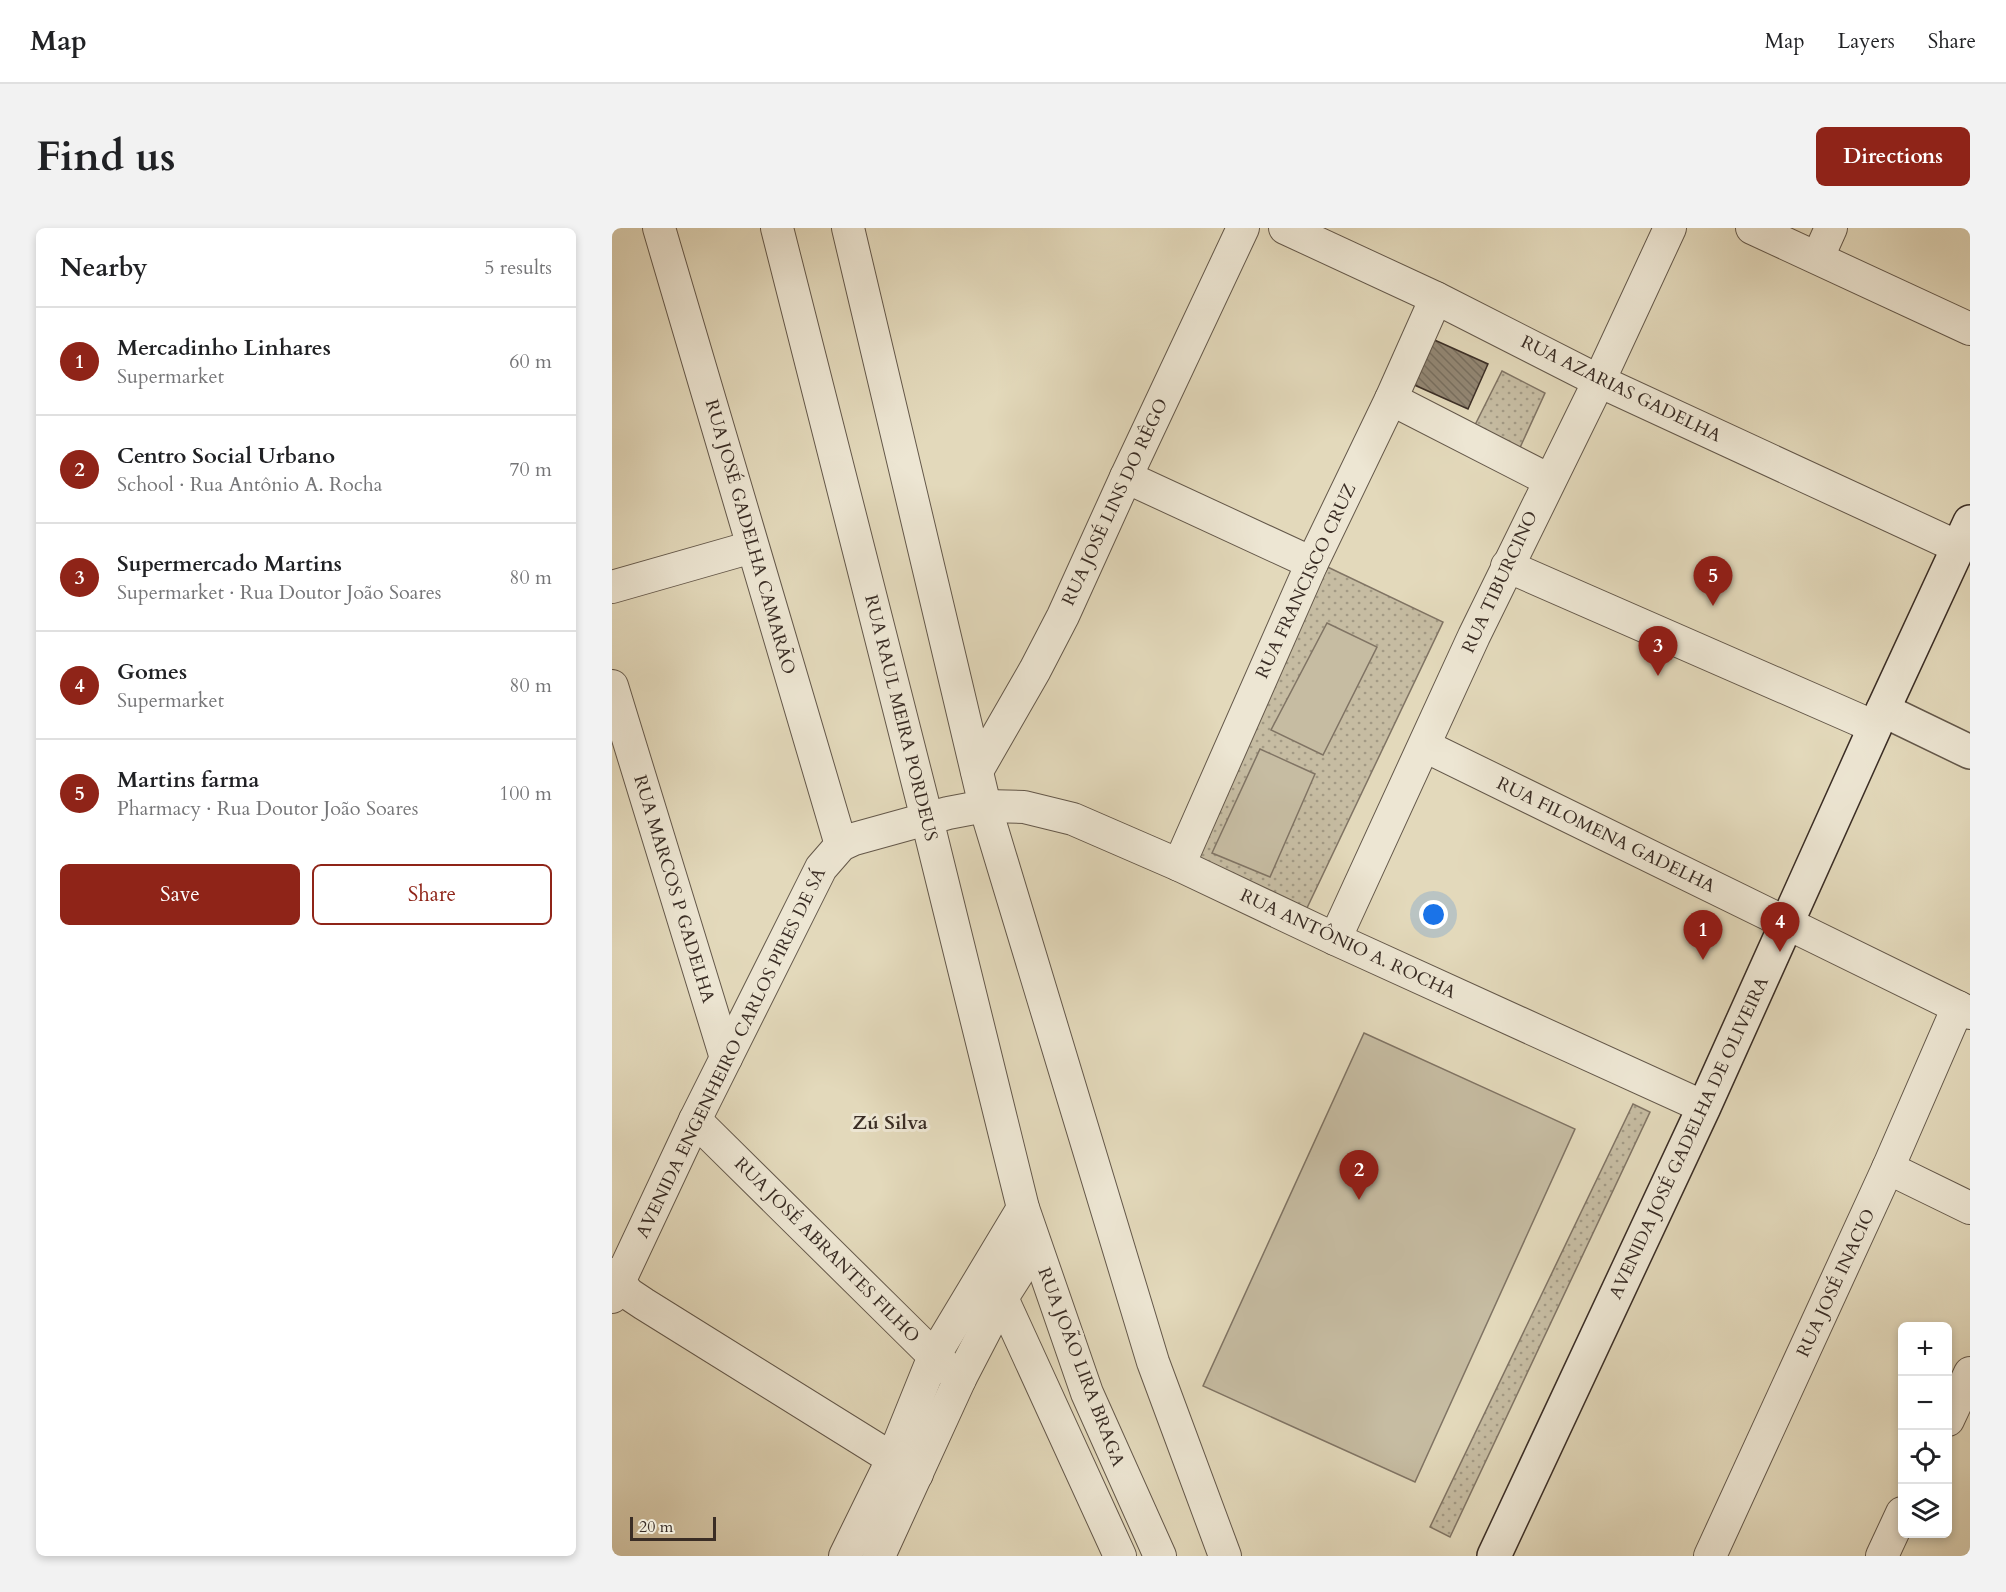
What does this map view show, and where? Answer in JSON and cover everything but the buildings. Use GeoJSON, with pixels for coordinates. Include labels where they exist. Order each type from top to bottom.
{"type":"FeatureCollection","features":[{"type":"Feature","properties":{"kind":"main road","name":"AVENIDA JOSÉ GADELHA DE OLIVEIRA"},"geometry":{"type":"LineString","coordinates":[[1494,1556],[1704,1107],[1964,535]]}},
{"type":"Feature","properties":{"kind":"main road"},"geometry":{"type":"LineString","coordinates":[[1879,719],[1970,752]]}},
{"type":"Feature","properties":{"kind":"street","name":"RUA JOSÉ GADELHA CAMARÃO"},"geometry":{"type":"LineString","coordinates":[[659,228],[841,845]]}},
{"type":"Feature","properties":{"kind":"street","name":"RUA RAUL MEIRA PORDEUS"},"geometry":{"type":"LineString","coordinates":[[777,228],[1023,1208]]}},
{"type":"Feature","properties":{"kind":"street"},"geometry":{"type":"LineString","coordinates":[[848,228],[985,806],[1153,1362],[1225,1556]]}},
{"type":"Feature","properties":{"kind":"street","name":"RUA JOSÉ LINS DO RÊGO"},"geometry":{"type":"LineString","coordinates":[[977,771],[1063,616],[1243,228]]}},
{"type":"Feature","properties":{"kind":"street","name":"RUA AZARIAS GADELHA"},"geometry":{"type":"LineString","coordinates":[[1285,228],[1436,298],[1599,381],[1964,535]]}},
{"type":"Feature","properties":{"kind":"street","name":"RUA TIBURCINO"},"geometry":{"type":"LineString","coordinates":[[1335,939],[1507,566],[1599,381],[1670,228]]}},
{"type":"Feature","properties":{"kind":"street"},"geometry":{"type":"LineString","coordinates":[[1752,228],[1970,329]]}},
{"type":"Feature","properties":{"kind":"street"},"geometry":{"type":"LineString","coordinates":[[1818,257],[1831,228]]}},
{"type":"Feature","properties":{"kind":"street","name":"RUA FRANCISCO CRUZ"},"geometry":{"type":"LineString","coordinates":[[1179,865],[1312,563],[1391,399],[1436,298]]}},
{"type":"Feature","properties":{"kind":"street"},"geometry":{"type":"LineString","coordinates":[[1391,399],[1549,480]]}},
{"type":"Feature","properties":{"kind":"street"},"geometry":{"type":"LineString","coordinates":[[1126,477],[1312,563]]}},
{"type":"Feature","properties":{"kind":"street"},"geometry":{"type":"LineString","coordinates":[[612,587],[752,547]]}},
{"type":"Feature","properties":{"kind":"street"},"geometry":{"type":"LineString","coordinates":[[1507,566],[1879,719]]}},
{"type":"Feature","properties":{"kind":"street","name":"RUA MARCOS P GADELHA"},"geometry":{"type":"LineString","coordinates":[[612,686],[726,1058]]}},
{"type":"Feature","properties":{"kind":"street","name":"RUA FILOMENA GADELHA"},"geometry":{"type":"LineString","coordinates":[[1425,746],[1964,1010]]}},
{"type":"Feature","properties":{"kind":"street","name":"RUA ANTÔNIO A. ROCHA"},"geometry":{"type":"LineString","coordinates":[[841,845],[870,833],[985,806],[1024,807],[1073,819],[1179,865],[1335,939],[1704,1107]]}},
{"type":"Feature","properties":{"kind":"street","name":"AVENIDA ENGENHEIRO CARLOS PIRES DE SÁ"},"geometry":{"type":"LineString","coordinates":[[614,1285],[821,868],[841,845]]}},
{"type":"Feature","properties":{"kind":"street","name":"RUA JOSÉ INACIO"},"geometry":{"type":"LineString","coordinates":[[1710,1556],[1888,1168],[1964,1010]]}},
{"type":"Feature","properties":{"kind":"street","name":"RUA JOSÉ ABRANTES FILHO"},"geometry":{"type":"LineString","coordinates":[[695,1120],[960,1379]]}},
{"type":"Feature","properties":{"kind":"street"},"geometry":{"type":"LineString","coordinates":[[1888,1168],[1970,1208]]}},
{"type":"Feature","properties":{"kind":"street"},"geometry":{"type":"LineString","coordinates":[[879,1556],[934,1356],[1023,1208]]}},
{"type":"Feature","properties":{"kind":"street","name":"RUA JOÃO LIRA BRAGA"},"geometry":{"type":"LineString","coordinates":[[1023,1208],[1087,1393],[1160,1556]]}},
{"type":"Feature","properties":{"kind":"street"},"geometry":{"type":"LineString","coordinates":[[845,1556],[960,1379],[1002,1298],[1035,1246]]}},
{"type":"Feature","properties":{"kind":"street"},"geometry":{"type":"LineString","coordinates":[[983,1273],[1002,1298],[1120,1556]]}},
{"type":"Feature","properties":{"kind":"street"},"geometry":{"type":"LineString","coordinates":[[614,1285],[904,1467]]}},
{"type":"Feature","properties":{"kind":"street"},"geometry":{"type":"LineString","coordinates":[[1952,1410],[1970,1373]]}},
{"type":"Feature","properties":{"kind":"street"},"geometry":{"type":"LineString","coordinates":[[1882,1556],[1898,1522]]}},
{"type":"Feature","properties":{"kind":"shaded area"},"geometry":{"type":"Polygon","coordinates":[[[1502,371],[1545,393],[1518,452],[1473,429],[1502,371]]]}},
{"type":"Feature","properties":{"kind":"shaded area"},"geometry":{"type":"Polygon","coordinates":[[[1315,561],[1443,622],[1306,910],[1179,850],[1315,561]]]}},
{"type":"Feature","properties":{"kind":"shaded area"},"geometry":{"type":"Polygon","coordinates":[[[1327,623],[1377,647],[1323,755],[1271,730],[1327,623]]]}},
{"type":"Feature","properties":{"kind":"shaded area"},"geometry":{"type":"Polygon","coordinates":[[[1260,749],[1315,774],[1270,877],[1212,853],[1260,749]]]}},
{"type":"Feature","properties":{"kind":"shaded area"},"geometry":{"type":"Polygon","coordinates":[[[1364,1033],[1575,1129],[1415,1482],[1203,1386],[1364,1033]]]}},
{"type":"Feature","properties":{"kind":"shaded area"},"geometry":{"type":"Polygon","coordinates":[[[1633,1104],[1650,1112],[1450,1537],[1430,1527],[1633,1104]]]}},
{"type":"Feature","properties":{"kind":"place","name":"Martins farma"},"geometry":{"type":"Point","coordinates":[1713,606]}},
{"type":"Feature","properties":{"kind":"place","name":"Supermercado Martins"},"geometry":{"type":"Point","coordinates":[1658,676]}},
{"type":"Feature","properties":{"kind":"place","name":"Gomes"},"geometry":{"type":"Point","coordinates":[1780,952]}},
{"type":"Feature","properties":{"kind":"place","name":"Mercadinho Linhares"},"geometry":{"type":"Point","coordinates":[1703,960]}},
{"type":"Feature","properties":{"kind":"place","name":"Centro Social Urbano"},"geometry":{"type":"Point","coordinates":[1359,1200]}},
{"type":"Feature","properties":{"kind":"district","name":"Zú Silva"},"geometry":{"type":"Point","coordinates":[890,1122]}}]}
